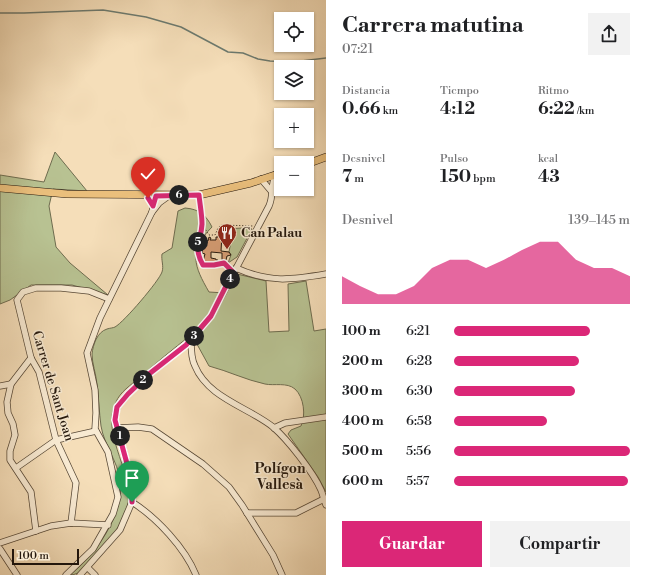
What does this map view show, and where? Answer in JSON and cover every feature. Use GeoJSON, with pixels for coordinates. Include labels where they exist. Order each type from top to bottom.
{"type":"FeatureCollection","features":[{"type":"Feature","properties":{"kind":"main road"},"geometry":{"type":"LineString","coordinates":[[314,161],[326,157]]}},
{"type":"Feature","properties":{"kind":"main road"},"geometry":{"type":"LineString","coordinates":[[0,188],[67,194],[156,196],[199,195],[274,175]]}},
{"type":"Feature","properties":{"kind":"street"},"geometry":{"type":"LineString","coordinates":[[261,179],[272,192]]}},
{"type":"Feature","properties":{"kind":"street"},"geometry":{"type":"LineString","coordinates":[[80,575],[88,568],[120,530],[132,502],[132,482],[115,420],[117,407],[128,394],[191,339],[211,316],[272,199],[272,183],[274,180]]}},
{"type":"Feature","properties":{"kind":"street"},"geometry":{"type":"LineString","coordinates":[[142,195],[156,204]]}},
{"type":"Feature","properties":{"kind":"street"},"geometry":{"type":"LineString","coordinates":[[156,204],[170,195]]}},
{"type":"Feature","properties":{"kind":"street"},"geometry":{"type":"LineString","coordinates":[[66,575],[93,549],[108,525],[118,496],[108,452],[96,431],[95,390],[87,353],[91,340],[156,204],[156,196]]}},
{"type":"Feature","properties":{"kind":"street"},"geometry":{"type":"LineString","coordinates":[[234,270],[267,279],[285,280],[326,274]]}},
{"type":"Feature","properties":{"kind":"street","name":"Carrer de Sant Joan"},"geometry":{"type":"LineString","coordinates":[[72,523],[76,483],[56,440],[39,372],[31,358],[17,300],[23,292],[36,288],[61,288],[88,291],[110,299]]}},
{"type":"Feature","properties":{"kind":"street"},"geometry":{"type":"LineString","coordinates":[[191,339],[194,365],[205,384],[222,396],[253,413],[274,428],[302,460],[321,490],[325,502],[296,513],[247,513]]}},
{"type":"Feature","properties":{"kind":"street"},"geometry":{"type":"LineString","coordinates":[[31,358],[11,384],[7,402],[8,413],[13,424],[15,435],[10,451],[10,460],[31,492],[36,530]]}},
{"type":"Feature","properties":{"kind":"street"},"geometry":{"type":"LineString","coordinates":[[0,386],[11,384]]}},
{"type":"Feature","properties":{"kind":"street"},"geometry":{"type":"LineString","coordinates":[[274,428],[285,423],[326,417]]}},
{"type":"Feature","properties":{"kind":"street"},"geometry":{"type":"LineString","coordinates":[[117,428],[138,427],[152,429],[204,464],[228,487],[247,513],[273,555],[282,575]]}},
{"type":"Feature","properties":{"kind":"street"},"geometry":{"type":"LineString","coordinates":[[16,468],[56,440],[96,431]]}},
{"type":"Feature","properties":{"kind":"street"},"geometry":{"type":"LineString","coordinates":[[132,502],[150,514],[168,534],[191,564],[196,575]]}},
{"type":"Feature","properties":{"kind":"street"},"geometry":{"type":"LineString","coordinates":[[0,542],[36,530],[72,523],[108,525]]}},
{"type":"Feature","properties":{"kind":"street"},"geometry":{"type":"LineString","coordinates":[[0,549],[17,575]]}},
{"type":"Feature","properties":{"kind":"street"},"geometry":{"type":"LineString","coordinates":[[88,568],[95,575]]}},
{"type":"Feature","properties":{"kind":"path"},"geometry":{"type":"LineString","coordinates":[[199,195],[202,224],[197,253],[203,265],[224,263],[234,270]]}},
{"type":"Feature","properties":{"kind":"path"},"geometry":{"type":"LineString","coordinates":[[202,224],[209,235],[215,235],[218,228],[222,225],[258,227]]}},
{"type":"Feature","properties":{"kind":"green space"},"geometry":{"type":"Polygon","coordinates":[[[55,152],[87,191],[53,189],[49,206],[56,247],[70,263],[108,295],[72,285],[31,285],[10,300],[0,304],[0,175],[44,182],[55,152]]]}},
{"type":"Feature","properties":{"kind":"green space"},"geometry":{"type":"Polygon","coordinates":[[[185,208],[202,213],[212,227],[199,244],[196,259],[200,274],[209,292],[225,293],[237,274],[266,281],[269,332],[289,331],[288,284],[306,281],[314,331],[326,329],[326,492],[318,477],[288,434],[291,430],[301,426],[303,422],[304,412],[298,392],[292,387],[269,385],[209,366],[191,335],[129,386],[118,398],[112,415],[112,429],[128,485],[129,499],[126,512],[114,533],[89,564],[82,571],[69,575],[89,557],[98,546],[113,520],[118,507],[120,493],[119,473],[105,440],[101,426],[97,384],[92,357],[95,343],[101,333],[107,329],[115,327],[126,318],[159,277],[163,270],[162,254],[172,248],[178,211],[185,208]]]}},
{"type":"Feature","properties":{"kind":"green space"},"geometry":{"type":"Polygon","coordinates":[[[223,229],[252,229],[237,257],[228,263],[231,255],[229,252],[231,241],[222,241],[223,229]]]}},
{"type":"Feature","properties":{"kind":"building"},"geometry":{"type":"Polygon","coordinates":[[[219,234],[222,235],[221,251],[229,252],[231,255],[227,256],[226,260],[222,260],[222,253],[211,252],[211,258],[218,260],[218,263],[203,261],[205,254],[202,253],[203,246],[205,246],[206,240],[208,241],[209,237],[211,238],[210,240],[216,240],[216,237],[218,237],[219,234]]]}},
{"type":"Feature","properties":{"kind":"waterway"},"geometry":{"type":"LineString","coordinates":[[0,13],[103,10],[146,17],[181,27],[228,52],[243,53],[258,59],[293,62],[326,58]]}},
{"type":"Feature","properties":{"kind":"place","name":"Can Palau"},"geometry":{"type":"Point","coordinates":[227,250]}},
{"type":"Feature","properties":{"kind":"district","name":"Polígon Vallesà"},"geometry":{"type":"Point","coordinates":[280,478]}},
{"type":"Feature","properties":{"kind":"route"},"geometry":{"type":"LineString","coordinates":[[132,502],[132,482],[115,420],[117,407],[149,374],[186,345],[211,316],[233,272],[224,263],[203,265],[200,261],[197,253],[202,224],[199,195],[156,196],[153,206],[148,198]]}}]}
